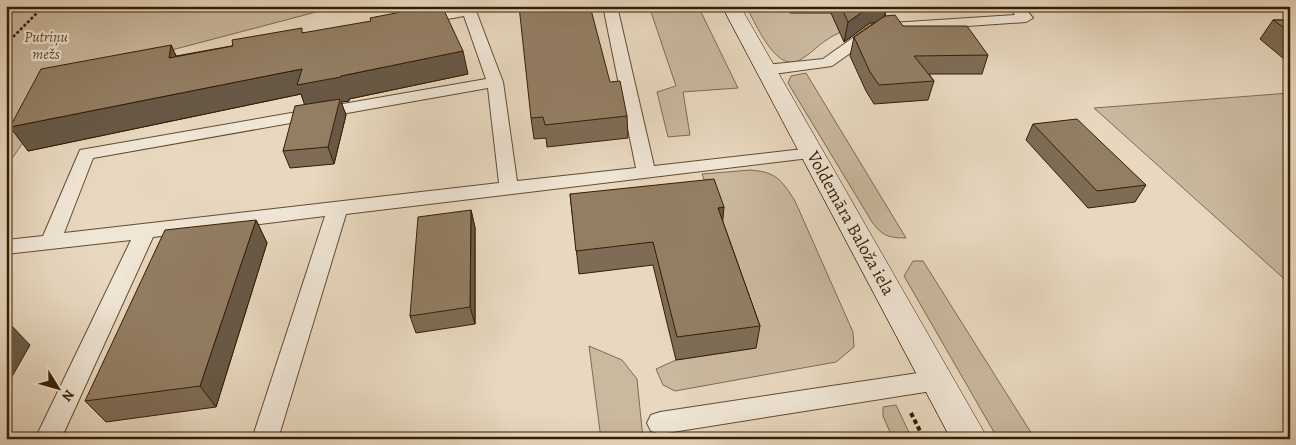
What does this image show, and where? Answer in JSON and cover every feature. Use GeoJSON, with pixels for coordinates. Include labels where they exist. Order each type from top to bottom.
{"type":"FeatureCollection","features":[{"type":"Feature","properties":{"kind":"main road","name":"Voldemāra Baloža iela"},"geometry":{"type":"LineString","coordinates":[[731,6],[970,439]]}},
{"type":"Feature","properties":{"kind":"lane"},"geometry":{"type":"LineString","coordinates":[[610,6],[646,172]]}},
{"type":"Feature","properties":{"kind":"lane"},"geometry":{"type":"LineString","coordinates":[[766,70],[827,63],[876,28],[1026,18],[1015,6]]}},
{"type":"Feature","properties":{"kind":"lane"},"geometry":{"type":"LineString","coordinates":[[402,23],[469,11],[495,82],[509,188]]}},
{"type":"Feature","properties":{"kind":"lane"},"geometry":{"type":"LineString","coordinates":[[51,241],[86,154],[495,82]]}},
{"type":"Feature","properties":{"kind":"lane"},"geometry":{"type":"LineString","coordinates":[[7,246],[812,153]]}},
{"type":"Feature","properties":{"kind":"lane"},"geometry":{"type":"LineString","coordinates":[[265,439],[338,208]]}},
{"type":"Feature","properties":{"kind":"lane"},"geometry":{"type":"LineString","coordinates":[[48,439],[146,230]]}},
{"type":"Feature","properties":{"kind":"lane"},"geometry":{"type":"LineString","coordinates":[[660,423],[938,380]]}},
{"type":"Feature","properties":{"kind":"path"},"geometry":{"type":"LineString","coordinates":[[6,44],[44,7]]}},
{"type":"Feature","properties":{"kind":"path"},"geometry":{"type":"LineString","coordinates":[[908,407],[924,439]]}},
{"type":"Feature","properties":{"kind":"green space","name":"Putriņu mežs"},"geometry":{"type":"Polygon","coordinates":[[[6,6],[339,6],[69,77],[6,167],[6,6]]]}},
{"type":"Feature","properties":{"kind":"green space"},"geometry":{"type":"Polygon","coordinates":[[[649,6],[698,6],[738,88],[683,92],[690,135],[668,137],[657,92],[676,86],[649,6]]]}},
{"type":"Feature","properties":{"kind":"green space"},"geometry":{"type":"Polygon","coordinates":[[[746,6],[788,6],[878,13],[868,21],[831,37],[804,58],[791,62],[783,60],[767,44],[746,6]]]}},
{"type":"Feature","properties":{"kind":"green space"},"geometry":{"type":"Polygon","coordinates":[[[806,73],[906,238],[886,235],[872,222],[788,83],[791,76],[806,73]]]}},
{"type":"Feature","properties":{"kind":"green space"},"geometry":{"type":"Polygon","coordinates":[[[1290,93],[1290,284],[1094,108],[1290,93]]]}},
{"type":"Feature","properties":{"kind":"green space"},"geometry":{"type":"Polygon","coordinates":[[[750,170],[766,173],[777,178],[786,187],[795,201],[853,332],[854,347],[836,362],[675,391],[663,385],[656,369],[676,360],[756,348],[722,229],[702,174],[750,170]]]}},
{"type":"Feature","properties":{"kind":"green space"},"geometry":{"type":"Polygon","coordinates":[[[913,261],[923,261],[1035,439],[998,439],[904,276],[913,261]]]}},
{"type":"Feature","properties":{"kind":"green space"},"geometry":{"type":"Polygon","coordinates":[[[589,346],[622,360],[637,379],[643,439],[601,439],[589,346]]]}},
{"type":"Feature","properties":{"kind":"green space"},"geometry":{"type":"Polygon","coordinates":[[[896,405],[912,439],[893,439],[883,416],[883,407],[896,405]]]}},
{"type":"Feature","properties":{"kind":"building"},"geometry":{"type":"Polygon","coordinates":[[[432,6],[442,6],[463,51],[297,85],[302,69],[10,127],[41,69],[171,45],[169,58],[233,46],[232,40],[302,28],[302,33],[371,21],[370,18],[432,6]]]}},
{"type":"Feature","properties":{"kind":"building"},"geometry":{"type":"Polygon","coordinates":[[[519,6],[590,6],[610,82],[620,81],[627,116],[545,125],[543,117],[531,118],[519,6]]]}},
{"type":"Feature","properties":{"kind":"building"},"geometry":{"type":"Polygon","coordinates":[[[841,6],[871,6],[848,22],[841,6]]]}},
{"type":"Feature","properties":{"kind":"building"},"geometry":{"type":"Polygon","coordinates":[[[895,15],[903,26],[967,26],[988,55],[914,56],[934,81],[879,85],[870,72],[854,37],[885,16],[895,15]]]}},
{"type":"Feature","properties":{"kind":"building"},"geometry":{"type":"Polygon","coordinates":[[[1273,20],[1290,20],[1290,32],[1273,20]]]}},
{"type":"Feature","properties":{"kind":"building"},"geometry":{"type":"Polygon","coordinates":[[[340,99],[328,147],[283,151],[295,106],[340,99]]]}},
{"type":"Feature","properties":{"kind":"building"},"geometry":{"type":"Polygon","coordinates":[[[1077,119],[1146,185],[1097,191],[1033,124],[1077,119]]]}},
{"type":"Feature","properties":{"kind":"building"},"geometry":{"type":"Polygon","coordinates":[[[714,179],[724,207],[718,208],[760,326],[677,337],[653,242],[576,251],[570,194],[714,179]]]}},
{"type":"Feature","properties":{"kind":"building"},"geometry":{"type":"Polygon","coordinates":[[[471,210],[470,307],[410,316],[418,217],[471,210]]]}},
{"type":"Feature","properties":{"kind":"building"},"geometry":{"type":"Polygon","coordinates":[[[256,220],[200,386],[85,401],[165,230],[256,220]]]}}]}
